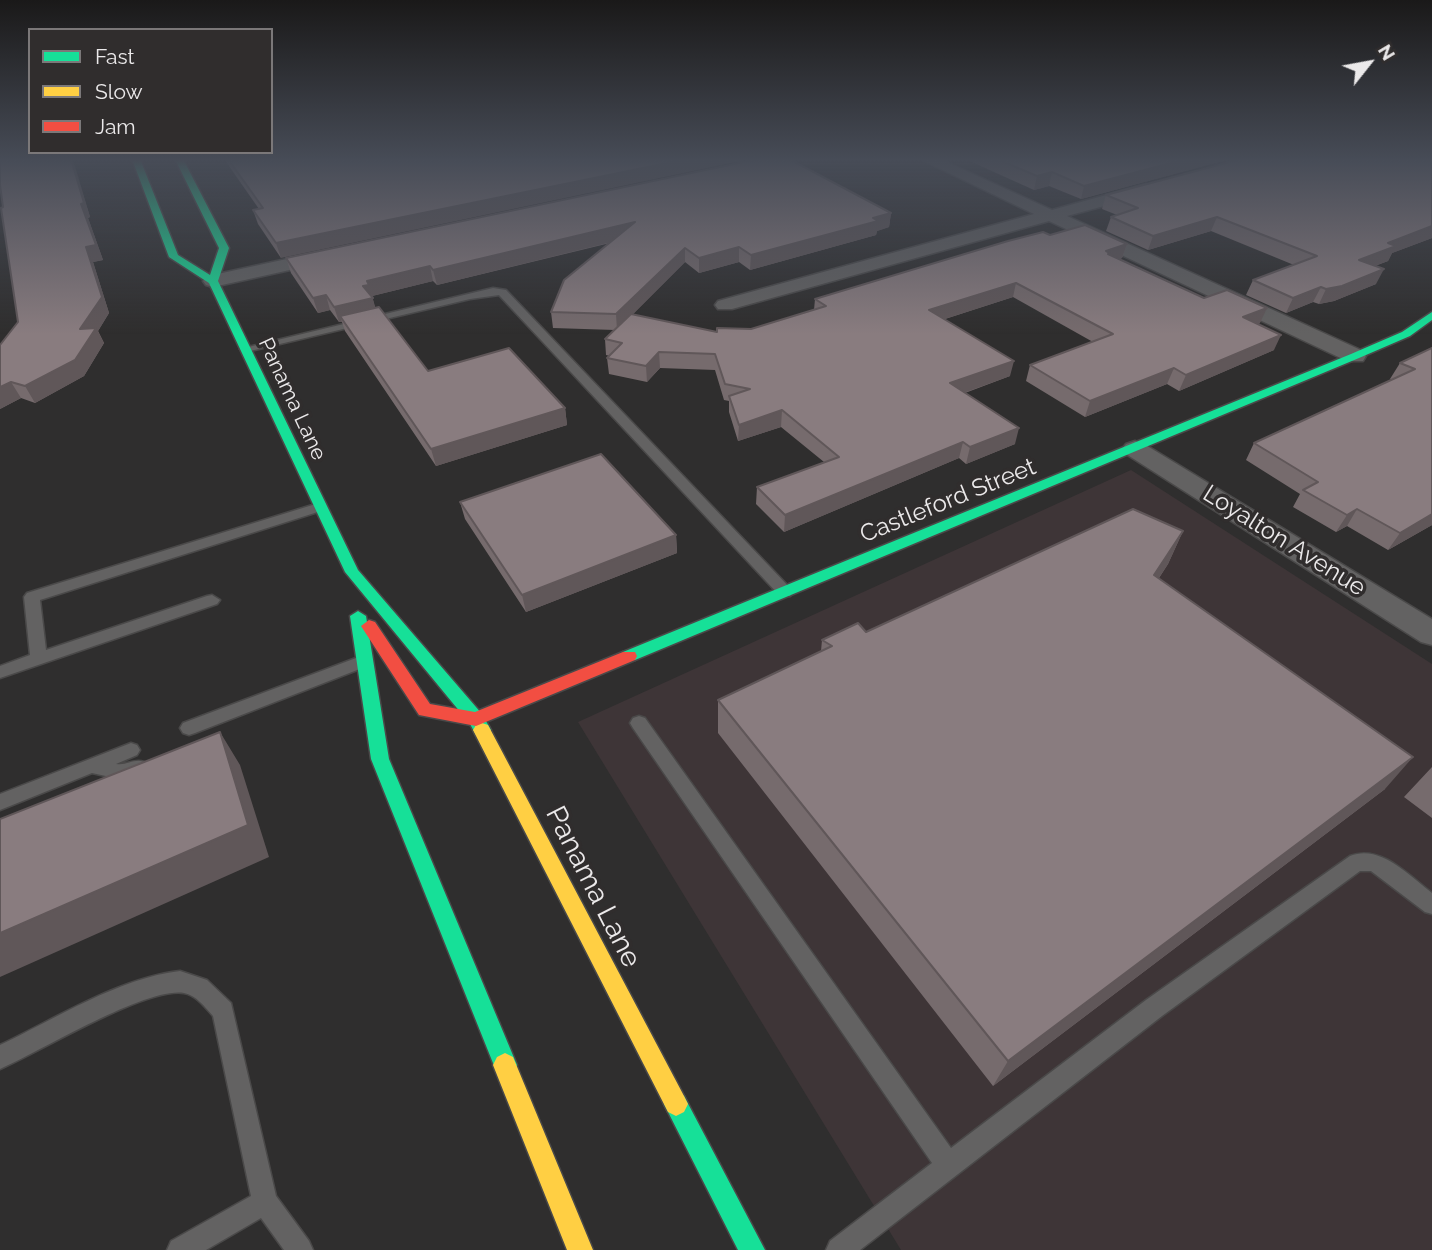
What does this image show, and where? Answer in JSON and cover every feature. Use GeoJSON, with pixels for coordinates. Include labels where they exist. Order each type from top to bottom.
{"type":"FeatureCollection","features":[{"type":"Feature","properties":{"kind":"main road"},"geometry":{"type":"LineString","coordinates":[[159,217],[174,257],[213,281],[224,248],[209,217]]}},
{"type":"Feature","properties":{"kind":"main road","name":"Panama Lane"},"geometry":{"type":"LineString","coordinates":[[213,281],[352,572],[476,719],[752,1250]]}},
{"type":"Feature","properties":{"kind":"main road","name":"Castleford Street"},"geometry":{"type":"LineString","coordinates":[[476,719],[1135,449],[1406,334],[1430,319]]}},
{"type":"Feature","properties":{"kind":"main road","name":"Panama Lane"},"geometry":{"type":"LineString","coordinates":[[352,572],[380,759],[580,1250]]}},
{"type":"Feature","properties":{"kind":"main road"},"geometry":{"type":"LineString","coordinates":[[356,606],[425,709],[476,719]]}},
{"type":"Feature","properties":{"kind":"street"},"geometry":{"type":"LineString","coordinates":[[725,305],[1043,217]]}},
{"type":"Feature","properties":{"kind":"street"},"geometry":{"type":"LineString","coordinates":[[1056,217],[1355,356]]}},
{"type":"Feature","properties":{"kind":"street"},"geometry":{"type":"LineString","coordinates":[[213,281],[349,252]]}},
{"type":"Feature","properties":{"kind":"street","name":"Loyalton Avenue"},"geometry":{"type":"LineString","coordinates":[[1135,449],[1432,634]]}},
{"type":"Feature","properties":{"kind":"lane"},"geometry":{"type":"LineString","coordinates":[[246,349],[470,296],[493,291],[502,292],[785,592]]}},
{"type":"Feature","properties":{"kind":"lane"},"geometry":{"type":"LineString","coordinates":[[39,659],[32,597],[319,507]]}},
{"type":"Feature","properties":{"kind":"lane"},"geometry":{"type":"LineString","coordinates":[[0,672],[212,600]]}},
{"type":"Feature","properties":{"kind":"lane"},"geometry":{"type":"LineString","coordinates":[[194,736],[210,739],[228,714],[364,661]]}},
{"type":"Feature","properties":{"kind":"lane"},"geometry":{"type":"LineString","coordinates":[[639,723],[947,1165]]}},
{"type":"Feature","properties":{"kind":"lane"},"geometry":{"type":"LineString","coordinates":[[0,802],[131,750]]}},
{"type":"Feature","properties":{"kind":"lane"},"geometry":{"type":"LineString","coordinates":[[93,766],[124,773],[161,758]]}},
{"type":"Feature","properties":{"kind":"lane"},"geometry":{"type":"LineString","coordinates":[[839,1250],[1154,1008],[1357,863],[1375,862],[1432,905]]}},
{"type":"Feature","properties":{"kind":"lane"},"geometry":{"type":"LineString","coordinates":[[0,1057],[151,986],[180,982],[207,991],[223,1011],[265,1202],[300,1250]]}},
{"type":"Feature","properties":{"kind":"lane"},"geometry":{"type":"LineString","coordinates":[[180,1250],[265,1202]]}},
{"type":"Feature","properties":{"kind":"shaded area"},"geometry":{"type":"Polygon","coordinates":[[[1131,470],[1432,664],[1432,1250],[901,1250],[578,722],[1131,470]]]}},
{"type":"Feature","properties":{"kind":"building"},"geometry":{"type":"Polygon","coordinates":[[[2,217],[86,217],[96,245],[86,247],[102,297],[80,329],[96,328],[75,360],[25,386],[11,382],[0,387],[0,345],[18,322],[2,217]]]}},
{"type":"Feature","properties":{"kind":"building"},"geometry":{"type":"Polygon","coordinates":[[[258,217],[402,217],[276,243],[258,217]]]}},
{"type":"Feature","properties":{"kind":"building"},"geometry":{"type":"Polygon","coordinates":[[[480,217],[875,217],[873,218],[878,221],[751,255],[739,247],[699,258],[685,248],[616,314],[551,312],[564,280],[635,222],[433,270],[430,266],[367,281],[369,285],[363,286],[373,298],[334,307],[326,295],[313,298],[286,258],[480,217]]]}},
{"type":"Feature","properties":{"kind":"building"},"geometry":{"type":"Polygon","coordinates":[[[1112,217],[1216,217],[1153,236],[1112,217]]]}},
{"type":"Feature","properties":{"kind":"building"},"geometry":{"type":"Polygon","coordinates":[[[1218,217],[1432,217],[1432,226],[1388,243],[1396,246],[1359,260],[1384,269],[1342,286],[1326,289],[1321,287],[1293,298],[1253,280],[1317,256],[1218,217]]]}},
{"type":"Feature","properties":{"kind":"building"},"geometry":{"type":"Polygon","coordinates":[[[1085,225],[1127,244],[1106,251],[1110,253],[1108,254],[1204,298],[1227,290],[1267,308],[1243,317],[1281,335],[1186,375],[1174,368],[1090,401],[1030,365],[1113,334],[1016,283],[929,310],[1014,361],[950,383],[1019,428],[970,447],[963,442],[785,515],[757,487],[839,457],[782,410],[739,425],[729,396],[750,389],[725,384],[715,354],[659,352],[646,366],[607,358],[622,343],[605,339],[631,314],[717,332],[717,328],[751,329],[826,306],[815,299],[1008,241],[1043,232],[1050,235],[1085,225]]]}},
{"type":"Feature","properties":{"kind":"building"},"geometry":{"type":"Polygon","coordinates":[[[379,307],[428,371],[509,348],[565,408],[431,449],[340,316],[379,307]]]}},
{"type":"Feature","properties":{"kind":"building"},"geometry":{"type":"Polygon","coordinates":[[[1432,348],[1432,514],[1400,533],[1357,509],[1347,515],[1303,490],[1318,482],[1254,443],[1415,369],[1400,363],[1432,348]]]}},
{"type":"Feature","properties":{"kind":"building"},"geometry":{"type":"Polygon","coordinates":[[[601,454],[676,535],[522,595],[460,502],[601,454]]]}},
{"type":"Feature","properties":{"kind":"building"},"geometry":{"type":"Polygon","coordinates":[[[1133,509],[1183,531],[1154,575],[1413,757],[1008,1061],[718,700],[832,646],[822,640],[858,623],[866,632],[1133,509]]]}},
{"type":"Feature","properties":{"kind":"building"},"geometry":{"type":"Polygon","coordinates":[[[220,732],[248,825],[0,933],[0,819],[220,732]]]}},
{"type":"Feature","properties":{"kind":"traffic: fast"},"geometry":{"type":"LineString","coordinates":[[159,217],[174,257],[213,281],[352,572],[476,719],[482,730]]}},
{"type":"Feature","properties":{"kind":"traffic: fast"},"geometry":{"type":"LineString","coordinates":[[208,217],[224,248],[213,281]]}},
{"type":"Feature","properties":{"kind":"traffic: fast"},"geometry":{"type":"LineString","coordinates":[[629,656],[1355,356],[1406,334],[1432,315]]}},
{"type":"Feature","properties":{"kind":"traffic: fast"},"geometry":{"type":"LineString","coordinates":[[358,616],[380,759],[505,1065]]}},
{"type":"Feature","properties":{"kind":"traffic: fast"},"geometry":{"type":"LineString","coordinates":[[676,1104],[752,1250]]}},
{"type":"Feature","properties":{"kind":"traffic: slow"},"geometry":{"type":"LineString","coordinates":[[482,730],[676,1104]]}},
{"type":"Feature","properties":{"kind":"traffic: slow"},"geometry":{"type":"LineString","coordinates":[[505,1065],[580,1250]]}},
{"type":"Feature","properties":{"kind":"traffic: jam"},"geometry":{"type":"LineString","coordinates":[[369,626],[425,710],[476,719],[629,656]]}}]}
